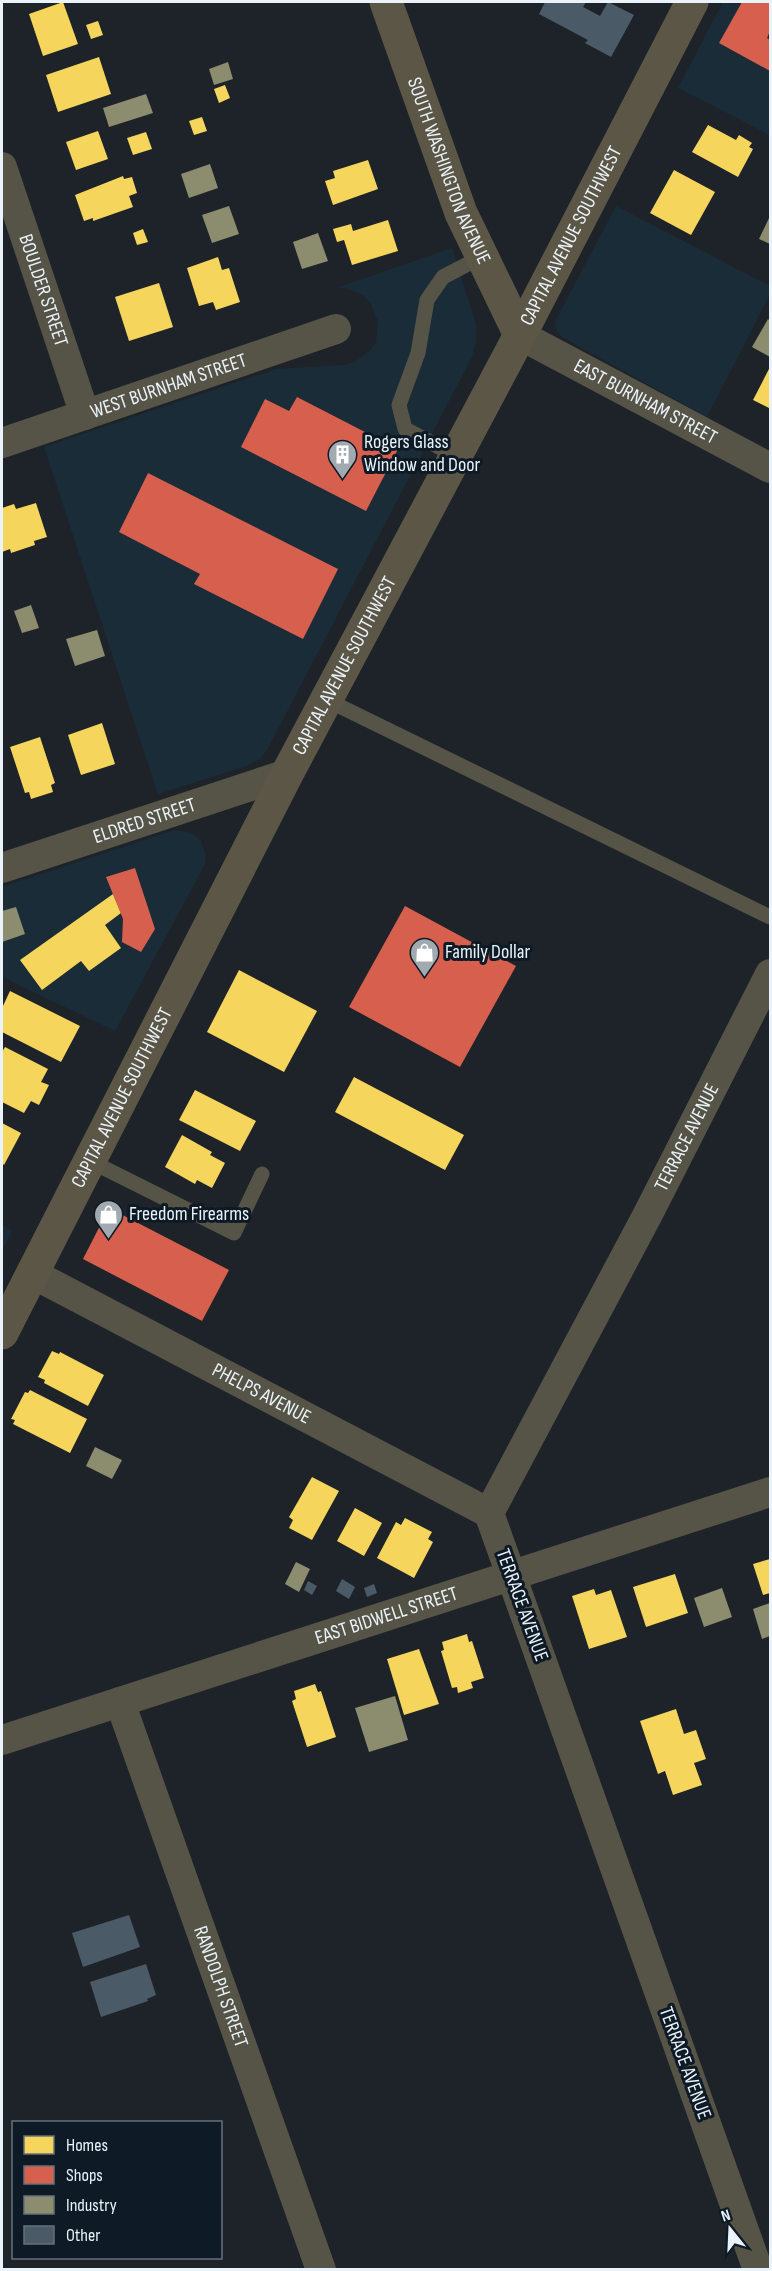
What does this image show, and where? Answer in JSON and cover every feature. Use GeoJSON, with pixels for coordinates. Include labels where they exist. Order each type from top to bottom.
{"type":"FeatureCollection","features":[{"type":"Feature","properties":{"kind":"main road","name":"SOUTH WASHINGTON AVENUE"},"geometry":{"type":"LineString","coordinates":[[386,2],[461,213],[520,335]]}},
{"type":"Feature","properties":{"kind":"main road","name":"CAPITAL AVENUE SOUTHWEST"},"geometry":{"type":"LineString","coordinates":[[2,1333],[287,774],[520,335],[692,2]]}},
{"type":"Feature","properties":{"kind":"street","name":"BOULDER STREET"},"geometry":{"type":"LineString","coordinates":[[2,167],[85,415]]}},
{"type":"Feature","properties":{"kind":"street","name":"WEST BURNHAM STREET"},"geometry":{"type":"LineString","coordinates":[[2,443],[336,329]]}},
{"type":"Feature","properties":{"kind":"street","name":"EAST BURNHAM STREET"},"geometry":{"type":"LineString","coordinates":[[520,335],[771,468]]}},
{"type":"Feature","properties":{"kind":"street","name":"ELDRED STREET"},"geometry":{"type":"LineString","coordinates":[[2,868],[287,774]]}},
{"type":"Feature","properties":{"kind":"street","name":"TERRACE AVENUE"},"geometry":{"type":"LineString","coordinates":[[758,2270],[489,1513],[648,1214],[771,974]]}},
{"type":"Feature","properties":{"kind":"street","name":"PHELPS AVENUE"},"geometry":{"type":"LineString","coordinates":[[33,1274],[489,1513]]}},
{"type":"Feature","properties":{"kind":"street","name":"EAST BIDWELL STREET"},"geometry":{"type":"LineString","coordinates":[[2,1740],[771,1492]]}},
{"type":"Feature","properties":{"kind":"street","name":"RANDOLPH STREET"},"geometry":{"type":"LineString","coordinates":[[120,1702],[321,2270]]}},
{"type":"Feature","properties":{"kind":"lane"},"geometry":{"type":"LineString","coordinates":[[456,456],[405,429],[399,405],[418,353],[427,300],[443,277],[481,257]]}},
{"type":"Feature","properties":{"kind":"lane"},"geometry":{"type":"LineString","coordinates":[[327,700],[771,917]]}},
{"type":"Feature","properties":{"kind":"lane"},"geometry":{"type":"LineString","coordinates":[[90,1161],[234,1233],[262,1174]]}},
{"type":"Feature","properties":{"kind":"shaded area"},"geometry":{"type":"Polygon","coordinates":[[[723,2],[770,2],[770,135],[678,88],[723,2]]]}},
{"type":"Feature","properties":{"kind":"shaded area"},"geometry":{"type":"Polygon","coordinates":[[[616,206],[770,286],[770,294],[707,417],[562,337],[557,331],[555,322],[616,206]]]}},
{"type":"Feature","properties":{"kind":"shaded area"},"geometry":{"type":"Polygon","coordinates":[[[452,248],[476,324],[476,342],[472,357],[268,748],[260,759],[246,766],[158,794],[44,447],[276,369],[345,365],[354,362],[370,351],[376,342],[378,322],[371,304],[364,296],[346,288],[336,288],[452,248]]]}},
{"type":"Feature","properties":{"kind":"shaded area"},"geometry":{"type":"Polygon","coordinates":[[[175,830],[192,833],[201,841],[206,855],[205,864],[115,1031],[4,978],[2,971],[2,887],[175,830]]]}},
{"type":"Feature","properties":{"kind":"shaded area"},"geometry":{"type":"Polygon","coordinates":[[[2,1225],[12,1231],[2,1251],[2,1225]]]}},
{"type":"Feature","properties":{"kind":"building: Homes"},"geometry":{"type":"Polygon","coordinates":[[[63,2],[78,44],[43,56],[29,14],[63,2]]]}},
{"type":"Feature","properties":{"kind":"building: Homes"},"geometry":{"type":"Polygon","coordinates":[[[98,21],[103,35],[91,39],[86,25],[98,21]]]}},
{"type":"Feature","properties":{"kind":"building: Homes"},"geometry":{"type":"Polygon","coordinates":[[[99,57],[111,94],[58,112],[46,75],[99,57]]]}},
{"type":"Feature","properties":{"kind":"building: Homes"},"geometry":{"type":"Polygon","coordinates":[[[225,85],[230,98],[219,103],[214,89],[225,85]]]}},
{"type":"Feature","properties":{"kind":"building: Homes"},"geometry":{"type":"Polygon","coordinates":[[[202,117],[207,131],[194,135],[189,121],[202,117]]]}},
{"type":"Feature","properties":{"kind":"building: Homes"},"geometry":{"type":"Polygon","coordinates":[[[708,125],[736,140],[739,135],[752,143],[749,147],[753,149],[738,177],[692,152],[708,125]]]}},
{"type":"Feature","properties":{"kind":"building: Homes"},"geometry":{"type":"Polygon","coordinates":[[[98,131],[108,159],[76,170],[66,142],[98,131]]]}},
{"type":"Feature","properties":{"kind":"building: Homes"},"geometry":{"type":"Polygon","coordinates":[[[146,132],[152,149],[133,155],[127,138],[146,132]]]}},
{"type":"Feature","properties":{"kind":"building: Homes"},"geometry":{"type":"Polygon","coordinates":[[[368,160],[378,189],[333,205],[325,181],[335,178],[333,171],[368,160]]]}},
{"type":"Feature","properties":{"kind":"building: Homes"},"geometry":{"type":"Polygon","coordinates":[[[674,170],[715,192],[691,235],[650,213],[674,170]]]}},
{"type":"Feature","properties":{"kind":"building: Homes"},"geometry":{"type":"Polygon","coordinates":[[[123,176],[124,179],[132,177],[137,193],[129,196],[133,207],[93,221],[93,218],[84,221],[75,195],[123,176]]]}},
{"type":"Feature","properties":{"kind":"building: Homes"},"geometry":{"type":"Polygon","coordinates":[[[388,220],[398,251],[352,265],[344,240],[337,242],[333,229],[351,224],[353,231],[388,220]]]}},
{"type":"Feature","properties":{"kind":"building: Homes"},"geometry":{"type":"Polygon","coordinates":[[[143,229],[148,242],[137,245],[133,233],[143,229]]]}},
{"type":"Feature","properties":{"kind":"building: Homes"},"geometry":{"type":"Polygon","coordinates":[[[218,257],[222,270],[229,268],[240,302],[216,310],[213,302],[199,306],[187,268],[218,257]]]}},
{"type":"Feature","properties":{"kind":"building: Homes"},"geometry":{"type":"Polygon","coordinates":[[[159,283],[173,327],[129,341],[115,297],[159,283]]]}},
{"type":"Feature","properties":{"kind":"building: Homes"},"geometry":{"type":"Polygon","coordinates":[[[770,367],[770,407],[769,408],[753,400],[770,367]]]}},
{"type":"Feature","properties":{"kind":"building: Homes"},"geometry":{"type":"Polygon","coordinates":[[[36,503],[47,537],[34,541],[35,545],[11,553],[10,549],[2,552],[2,508],[14,504],[16,509],[36,503]]]}},
{"type":"Feature","properties":{"kind":"building: Homes"},"geometry":{"type":"Polygon","coordinates":[[[102,723],[115,764],[81,775],[68,735],[102,723]]]}},
{"type":"Feature","properties":{"kind":"building: Homes"},"geometry":{"type":"Polygon","coordinates":[[[40,737],[55,783],[51,785],[53,792],[31,799],[29,792],[25,793],[10,747],[40,737]]]}},
{"type":"Feature","properties":{"kind":"building: Homes"},"geometry":{"type":"Polygon","coordinates":[[[113,894],[121,913],[105,925],[121,948],[89,971],[81,961],[42,990],[20,960],[113,894]]]}},
{"type":"Feature","properties":{"kind":"building: Homes"},"geometry":{"type":"Polygon","coordinates":[[[239,970],[317,1011],[284,1072],[207,1032],[239,970]]]}},
{"type":"Feature","properties":{"kind":"building: Homes"},"geometry":{"type":"Polygon","coordinates":[[[10,991],[80,1026],[61,1062],[2,1032],[2,1008],[10,991]]]}},
{"type":"Feature","properties":{"kind":"building: Homes"},"geometry":{"type":"Polygon","coordinates":[[[5,1047],[48,1069],[41,1082],[49,1085],[39,1105],[31,1101],[24,1113],[2,1102],[2,1052],[5,1047]]]}},
{"type":"Feature","properties":{"kind":"building: Homes"},"geometry":{"type":"Polygon","coordinates":[[[354,1077],[464,1135],[445,1170],[335,1112],[354,1077]]]}},
{"type":"Feature","properties":{"kind":"building: Homes"},"geometry":{"type":"Polygon","coordinates":[[[195,1090],[256,1121],[240,1151],[179,1120],[195,1090]]]}},
{"type":"Feature","properties":{"kind":"building: Homes"},"geometry":{"type":"Polygon","coordinates":[[[2,1123],[21,1133],[4,1165],[2,1163],[2,1123]]]}},
{"type":"Feature","properties":{"kind":"building: Homes"},"geometry":{"type":"Polygon","coordinates":[[[182,1135],[212,1152],[210,1155],[225,1163],[212,1188],[197,1180],[195,1184],[165,1167],[182,1135]]]}},
{"type":"Feature","properties":{"kind":"building: Homes"},"geometry":{"type":"Polygon","coordinates":[[[52,1351],[59,1354],[60,1352],[104,1375],[88,1406],[44,1383],[45,1380],[38,1377],[52,1351]]]}},
{"type":"Feature","properties":{"kind":"building: Homes"},"geometry":{"type":"Polygon","coordinates":[[[30,1390],[87,1419],[70,1453],[13,1424],[15,1420],[11,1419],[25,1392],[28,1393],[30,1390]]]}},
{"type":"Feature","properties":{"kind":"building: Homes"},"geometry":{"type":"Polygon","coordinates":[[[312,1477],[339,1491],[312,1540],[289,1528],[293,1520],[289,1517],[312,1477]]]}},
{"type":"Feature","properties":{"kind":"building: Homes"},"geometry":{"type":"Polygon","coordinates":[[[355,1508],[382,1523],[364,1556],[337,1541],[355,1508]]]}},
{"type":"Feature","properties":{"kind":"building: Homes"},"geometry":{"type":"Polygon","coordinates":[[[405,1518],[432,1532],[428,1539],[433,1542],[414,1578],[377,1558],[396,1522],[401,1525],[405,1518]]]}},
{"type":"Feature","properties":{"kind":"building: Homes"},"geometry":{"type":"Polygon","coordinates":[[[770,1559],[770,1593],[763,1595],[753,1564],[770,1559]]]}},
{"type":"Feature","properties":{"kind":"building: Homes"},"geometry":{"type":"Polygon","coordinates":[[[675,1574],[688,1613],[646,1627],[633,1587],[675,1574]]]}},
{"type":"Feature","properties":{"kind":"building: Homes"},"geometry":{"type":"Polygon","coordinates":[[[594,1589],[596,1595],[611,1590],[627,1637],[589,1649],[572,1596],[594,1589]]]}},
{"type":"Feature","properties":{"kind":"building: Homes"},"geometry":{"type":"Polygon","coordinates":[[[467,1634],[469,1642],[472,1641],[484,1678],[471,1682],[473,1688],[458,1693],[457,1687],[452,1688],[441,1651],[444,1650],[442,1642],[467,1634]]]}},
{"type":"Feature","properties":{"kind":"building: Homes"},"geometry":{"type":"Polygon","coordinates":[[[419,1649],[439,1704],[404,1715],[387,1659],[419,1649]]]}},
{"type":"Feature","properties":{"kind":"building: Homes"},"geometry":{"type":"Polygon","coordinates":[[[315,1684],[318,1692],[321,1691],[336,1737],[307,1747],[292,1701],[296,1699],[294,1691],[315,1684]]]}},
{"type":"Feature","properties":{"kind":"building: Homes"},"geometry":{"type":"Polygon","coordinates":[[[676,1709],[684,1734],[696,1730],[706,1759],[694,1763],[702,1785],[673,1795],[665,1771],[658,1774],[640,1721],[676,1709]]]}},
{"type":"Feature","properties":{"kind":"building: Shops"},"geometry":{"type":"Polygon","coordinates":[[[742,2],[770,2],[770,31],[767,38],[770,40],[770,71],[719,43],[742,2]]]}},
{"type":"Feature","properties":{"kind":"building: Shops","name":"Rogers Glass Window and Door"},"geometry":{"type":"Polygon","coordinates":[[[297,397],[398,449],[366,511],[241,447],[265,399],[289,411],[297,397]]]}},
{"type":"Feature","properties":{"kind":"building: Shops"},"geometry":{"type":"Polygon","coordinates":[[[148,473],[338,569],[303,639],[194,584],[200,574],[119,532],[148,473]]]}},
{"type":"Feature","properties":{"kind":"building: Shops"},"geometry":{"type":"Polygon","coordinates":[[[135,868],[155,929],[141,952],[122,942],[123,919],[106,877],[135,868]]]}},
{"type":"Feature","properties":{"kind":"building: Shops"},"geometry":{"type":"Polygon","coordinates":[[[405,906],[516,966],[460,1067],[349,1007],[405,906]]]}},
{"type":"Feature","properties":{"kind":"building: Shops"},"geometry":{"type":"Polygon","coordinates":[[[109,1208],[229,1270],[202,1321],[83,1259],[109,1208]]]}},
{"type":"Feature","properties":{"kind":"building: Industry"},"geometry":{"type":"Polygon","coordinates":[[[228,62],[233,79],[214,85],[209,69],[228,62]]]}},
{"type":"Feature","properties":{"kind":"building: Industry"},"geometry":{"type":"Polygon","coordinates":[[[146,94],[153,113],[109,127],[103,108],[146,94]]]}},
{"type":"Feature","properties":{"kind":"building: Industry"},"geometry":{"type":"Polygon","coordinates":[[[210,164],[218,188],[189,198],[181,174],[210,164]]]}},
{"type":"Feature","properties":{"kind":"building: Industry"},"geometry":{"type":"Polygon","coordinates":[[[229,206],[239,234],[212,243],[202,215],[229,206]]]}},
{"type":"Feature","properties":{"kind":"building: Industry"},"geometry":{"type":"Polygon","coordinates":[[[770,216],[770,244],[759,239],[770,216]]]}},
{"type":"Feature","properties":{"kind":"building: Industry"},"geometry":{"type":"Polygon","coordinates":[[[318,233],[328,261],[302,269],[293,242],[318,233]]]}},
{"type":"Feature","properties":{"kind":"building: Industry"},"geometry":{"type":"Polygon","coordinates":[[[768,319],[770,321],[770,357],[752,347],[768,319]]]}},
{"type":"Feature","properties":{"kind":"building: Industry"},"geometry":{"type":"Polygon","coordinates":[[[31,605],[39,628],[22,633],[14,611],[31,605]]]}},
{"type":"Feature","properties":{"kind":"building: Industry"},"geometry":{"type":"Polygon","coordinates":[[[97,630],[105,656],[75,666],[66,639],[97,630]]]}},
{"type":"Feature","properties":{"kind":"building: Industry"},"geometry":{"type":"Polygon","coordinates":[[[16,907],[25,934],[2,942],[2,911],[16,907]]]}},
{"type":"Feature","properties":{"kind":"building: Industry"},"geometry":{"type":"Polygon","coordinates":[[[95,1447],[122,1460],[112,1479],[86,1466],[95,1447]]]}},
{"type":"Feature","properties":{"kind":"building: Industry"},"geometry":{"type":"Polygon","coordinates":[[[296,1562],[310,1569],[299,1592],[285,1584],[296,1562]]]}},
{"type":"Feature","properties":{"kind":"building: Industry"},"geometry":{"type":"Polygon","coordinates":[[[722,1588],[732,1617],[704,1627],[694,1598],[722,1588]]]}},
{"type":"Feature","properties":{"kind":"building: Industry"},"geometry":{"type":"Polygon","coordinates":[[[770,1603],[770,1636],[762,1639],[753,1609],[770,1603]]]}},
{"type":"Feature","properties":{"kind":"building: Industry"},"geometry":{"type":"Polygon","coordinates":[[[395,1696],[408,1740],[369,1752],[355,1708],[395,1696]]]}},
{"type":"Feature","properties":{"kind":"building: Other"},"geometry":{"type":"Polygon","coordinates":[[[545,2],[586,2],[583,7],[600,16],[608,2],[634,15],[611,57],[585,43],[588,40],[539,14],[545,2]]]}},
{"type":"Feature","properties":{"kind":"building: Other"},"geometry":{"type":"Polygon","coordinates":[[[342,1579],[355,1587],[349,1599],[336,1591],[342,1579]]]}},
{"type":"Feature","properties":{"kind":"building: Other"},"geometry":{"type":"Polygon","coordinates":[[[308,1581],[317,1586],[312,1595],[304,1590],[308,1581]]]}},
{"type":"Feature","properties":{"kind":"building: Other"},"geometry":{"type":"Polygon","coordinates":[[[374,1584],[377,1593],[367,1597],[364,1588],[374,1584]]]}},
{"type":"Feature","properties":{"kind":"building: Other"},"geometry":{"type":"Polygon","coordinates":[[[129,1915],[140,1947],[83,1967],[72,1933],[129,1915]]]}},
{"type":"Feature","properties":{"kind":"building: Other"},"geometry":{"type":"Polygon","coordinates":[[[146,1964],[156,1995],[147,1999],[148,2001],[101,2017],[90,1982],[146,1964]]]}},
{"type":"Feature","properties":{"kind":"place","name":"Rogers Glass Window and Door"},"geometry":{"type":"Point","coordinates":[343,480]}},
{"type":"Feature","properties":{"kind":"place","name":"Family Dollar"},"geometry":{"type":"Point","coordinates":[424,978]}},
{"type":"Feature","properties":{"kind":"place","name":"Freedom Firearms"},"geometry":{"type":"Point","coordinates":[108,1240]}}]}
